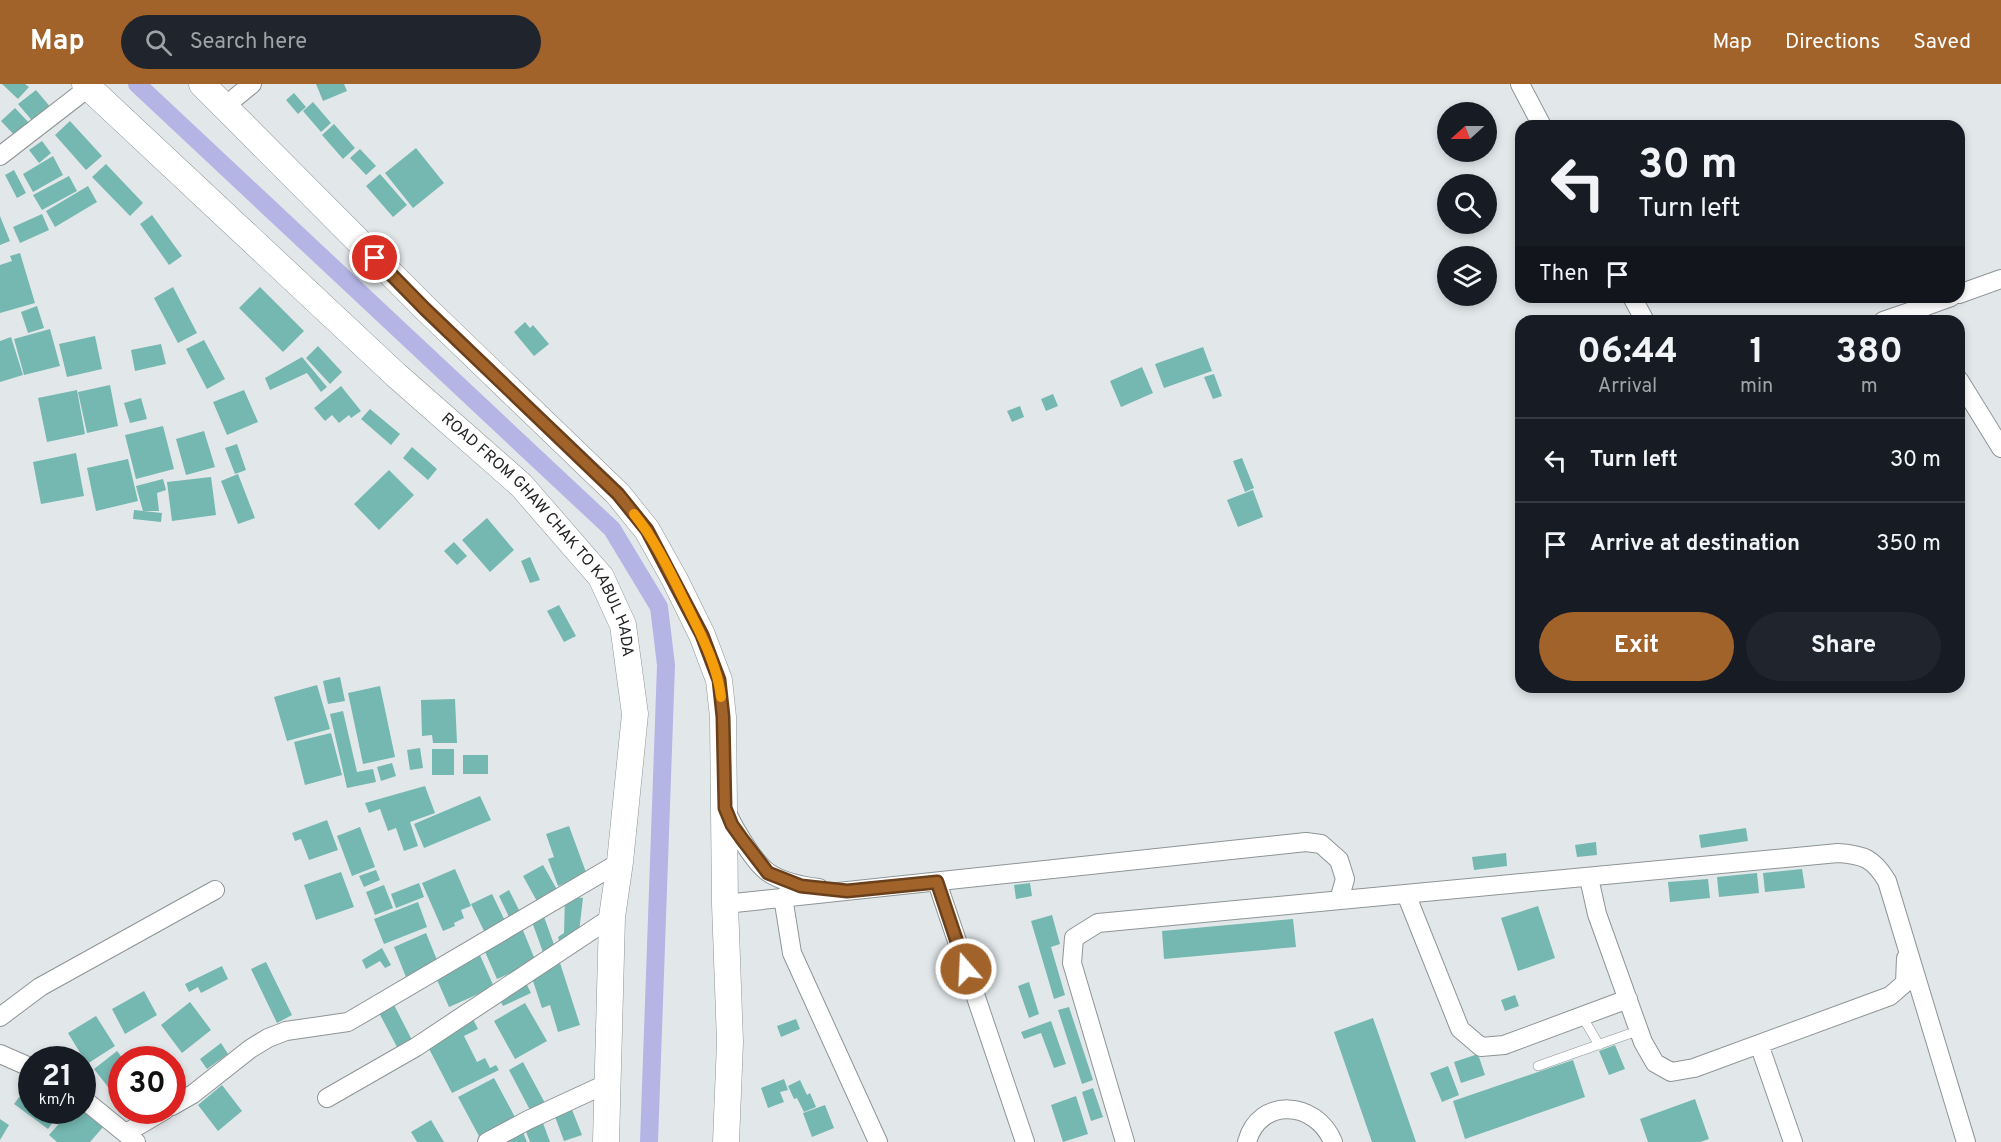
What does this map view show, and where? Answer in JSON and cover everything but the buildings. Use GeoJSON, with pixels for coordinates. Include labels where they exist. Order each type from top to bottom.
{"type":"FeatureCollection","features":[{"type":"Feature","properties":{"kind":"street"},"geometry":{"type":"LineString","coordinates":[[202,84],[425,309],[618,494],[647,530],[702,635],[719,680],[723,717],[725,904],[730,1042],[726,1142]]}},
{"type":"Feature","properties":{"kind":"street"},"geometry":{"type":"LineString","coordinates":[[225,106],[252,84]]}},
{"type":"Feature","properties":{"kind":"street"},"geometry":{"type":"LineString","coordinates":[[1521,84],[1539,120]]}},
{"type":"Feature","properties":{"kind":"street"},"geometry":{"type":"LineString","coordinates":[[0,156],[87,86]]}},
{"type":"Feature","properties":{"kind":"street","name":"ROAD FROM GHAW CHAK TO KABUL HADA"},"geometry":{"type":"LineString","coordinates":[[87,86],[396,375],[521,485],[601,577],[623,626],[635,714],[612,917],[606,1142]]}},
{"type":"Feature","properties":{"kind":"street"},"geometry":{"type":"LineString","coordinates":[[1965,292],[2001,279]]}},
{"type":"Feature","properties":{"kind":"street"},"geometry":{"type":"LineString","coordinates":[[1919,315],[1940,303]]}},
{"type":"Feature","properties":{"kind":"street"},"geometry":{"type":"LineString","coordinates":[[1965,390],[2001,448]]}},
{"type":"Feature","properties":{"kind":"street"},"geometry":{"type":"LineString","coordinates":[[725,808],[732,825],[768,873],[801,886],[847,891]]}},
{"type":"Feature","properties":{"kind":"street"},"geometry":{"type":"LineString","coordinates":[[725,904],[1306,842],[1321,844],[1339,860],[1345,879],[1339,900]]}},
{"type":"Feature","properties":{"kind":"street"},"geometry":{"type":"LineString","coordinates":[[1125,1142],[1071,963],[1074,938],[1098,923],[1838,853],[1859,854],[1878,865],[1887,881],[1966,1142]]}},
{"type":"Feature","properties":{"kind":"street"},"geometry":{"type":"LineString","coordinates":[[186,1098],[250,1048],[268,1038],[286,1031],[348,1022],[620,862]]}},
{"type":"Feature","properties":{"kind":"street"},"geometry":{"type":"LineString","coordinates":[[1589,878],[1597,914],[1643,1042],[1655,1063],[1671,1072],[1694,1068],[1890,996],[1905,983],[1906,944]]}},
{"type":"Feature","properties":{"kind":"street"},"geometry":{"type":"LineString","coordinates":[[937,882],[1025,1142]]}},
{"type":"Feature","properties":{"kind":"street"},"geometry":{"type":"LineString","coordinates":[[0,1017],[40,987],[215,890]]}},
{"type":"Feature","properties":{"kind":"street"},"geometry":{"type":"LineString","coordinates":[[1406,894],[1460,1029],[1480,1047],[1504,1046],[1628,999]]}},
{"type":"Feature","properties":{"kind":"street"},"geometry":{"type":"LineString","coordinates":[[783,897],[792,953],[878,1142]]}},
{"type":"Feature","properties":{"kind":"street"},"geometry":{"type":"LineString","coordinates":[[327,1098],[416,1047],[612,917]]}},
{"type":"Feature","properties":{"kind":"street"},"geometry":{"type":"LineString","coordinates":[[1890,996],[1917,1002],[1926,1010]]}},
{"type":"Feature","properties":{"kind":"street"},"geometry":{"type":"LineString","coordinates":[[1759,1044],[1793,1142]]}},
{"type":"Feature","properties":{"kind":"street"},"geometry":{"type":"LineString","coordinates":[[0,1054],[18,1062]]}},
{"type":"Feature","properties":{"kind":"street"},"geometry":{"type":"LineString","coordinates":[[487,1142],[528,1120],[606,1084]]}},
{"type":"Feature","properties":{"kind":"street"},"geometry":{"type":"LineString","coordinates":[[96,1109],[131,1137],[147,1124]]}},
{"type":"Feature","properties":{"kind":"street"},"geometry":{"type":"LineString","coordinates":[[1247,1142],[1249,1134],[1260,1120],[1275,1111],[1293,1109],[1310,1114],[1324,1125],[1333,1142]]}},
{"type":"Feature","properties":{"kind":"lane"},"geometry":{"type":"LineString","coordinates":[[1582,1016],[1599,1045]]}},
{"type":"Feature","properties":{"kind":"lane"},"geometry":{"type":"LineString","coordinates":[[1538,1066],[1640,1030]]}},
{"type":"Feature","properties":{"kind":"waterway"},"geometry":{"type":"LineString","coordinates":[[137,84],[612,529],[659,607],[666,665],[649,1142]]}},
{"type":"Feature","properties":{"kind":"slow traffic"},"geometry":{"type":"LineString","coordinates":[[634,514],[647,530],[702,635],[719,680],[721,697]]}},
{"type":"Feature","properties":{"kind":"route"},"geometry":{"type":"LineString","coordinates":[[375,258],[618,494],[647,530],[702,635],[719,680],[723,717],[725,808],[732,825],[751,853],[768,873],[801,886],[847,891],[937,882],[966,969]]}}]}
